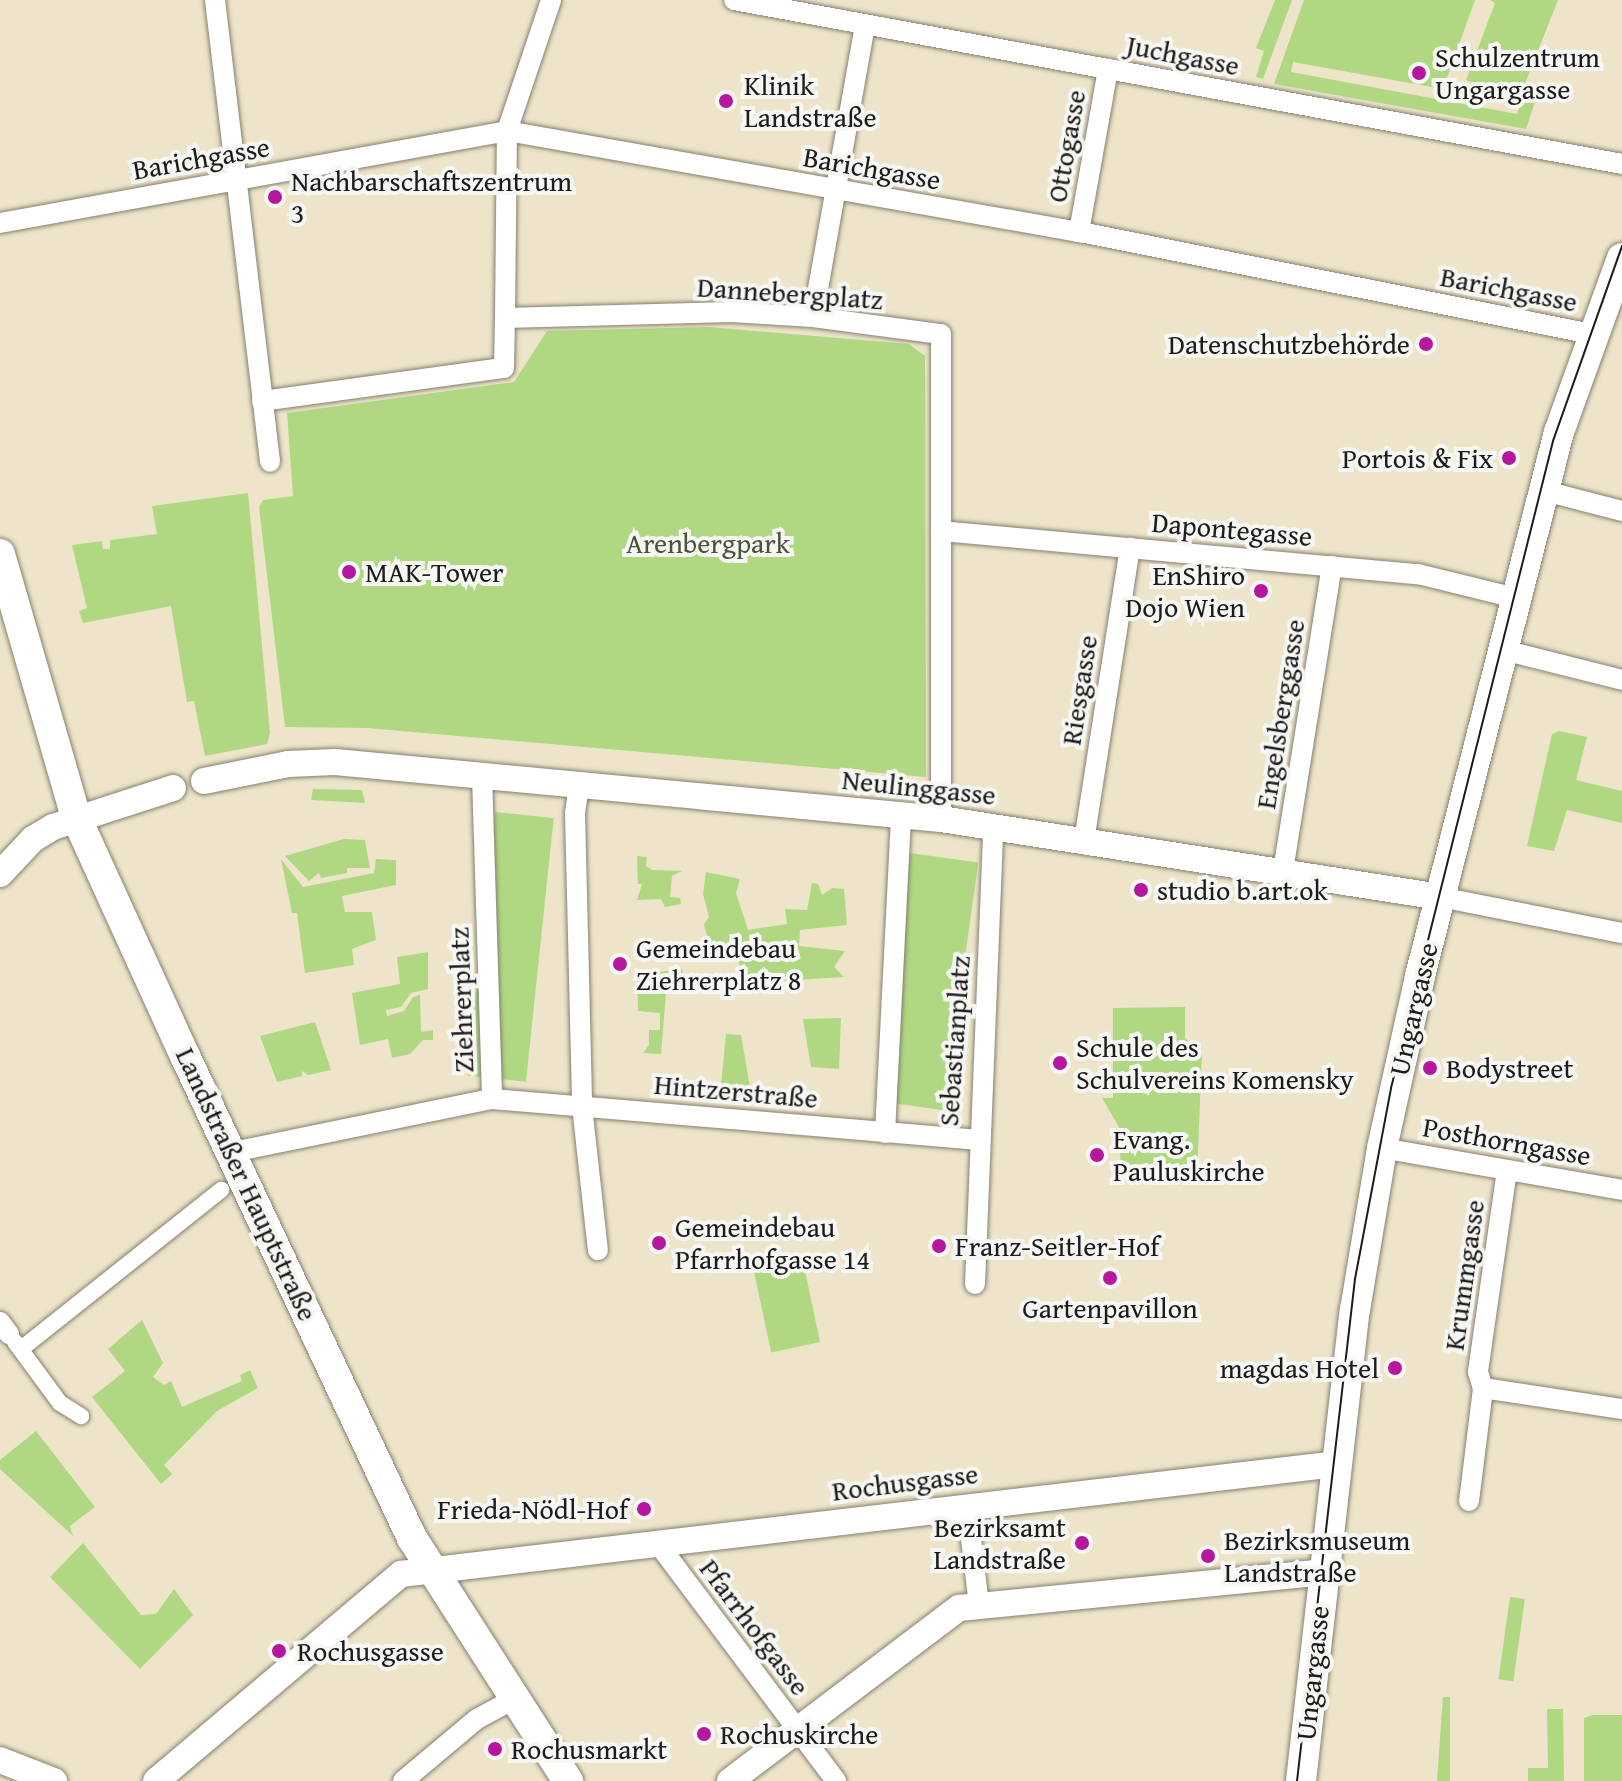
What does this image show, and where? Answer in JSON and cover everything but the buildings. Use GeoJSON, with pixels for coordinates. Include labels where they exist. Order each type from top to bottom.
{"type":"FeatureCollection","features":[{"type":"Feature","properties":{"kind":"main road","name":"Ungargasse"},"geometry":{"type":"LineString","coordinates":[[1301,1781],[1336,1464],[1382,1148],[1440,897],[1516,598],[1592,334],[1622,258]]}},
{"type":"Feature","properties":{"kind":"main road","name":"Landstraßer Hauptstraße"},"geometry":{"type":"LineString","coordinates":[[0,554],[76,817],[412,1538],[568,1781]]}},
{"type":"Feature","properties":{"kind":"street"},"geometry":{"type":"LineString","coordinates":[[215,0],[270,462]]}},
{"type":"Feature","properties":{"kind":"street"},"geometry":{"type":"LineString","coordinates":[[262,401],[504,368],[507,131],[551,0]]}},
{"type":"Feature","properties":{"kind":"street","name":"Juchgasse"},"geometry":{"type":"LineString","coordinates":[[734,0],[1622,164]]}},
{"type":"Feature","properties":{"kind":"street"},"geometry":{"type":"LineString","coordinates":[[813,317],[865,26]]}},
{"type":"Feature","properties":{"kind":"street","name":"Ottogasse"},"geometry":{"type":"LineString","coordinates":[[1079,232],[1108,69]]}},
{"type":"Feature","properties":{"kind":"street","name":"Barichgasse"},"geometry":{"type":"LineString","coordinates":[[0,223],[507,131],[1079,232],[1592,334]]}},
{"type":"Feature","properties":{"kind":"street","name":"Dannebergplatz"},"geometry":{"type":"LineString","coordinates":[[505,318],[731,312],[813,317],[941,334],[941,819]]}},
{"type":"Feature","properties":{"kind":"street"},"geometry":{"type":"LineString","coordinates":[[1545,491],[1622,511]]}},
{"type":"Feature","properties":{"kind":"street","name":"Dapontegasse"},"geometry":{"type":"LineString","coordinates":[[941,531],[1418,574],[1516,598]]}},
{"type":"Feature","properties":{"kind":"street","name":"Riesgasse"},"geometry":{"type":"LineString","coordinates":[[1084,841],[1130,548]]}},
{"type":"Feature","properties":{"kind":"street","name":"Engelsberggasse"},"geometry":{"type":"LineString","coordinates":[[1283,871],[1332,566]]}},
{"type":"Feature","properties":{"kind":"street"},"geometry":{"type":"LineString","coordinates":[[1503,650],[1622,680]]}},
{"type":"Feature","properties":{"kind":"street","name":"Neulinggasse"},"geometry":{"type":"LineString","coordinates":[[204,781],[288,764],[335,762],[941,819],[1440,897],[1622,933]]}},
{"type":"Feature","properties":{"kind":"street","name":"Ziehrerplatz"},"geometry":{"type":"LineString","coordinates":[[482,776],[492,1099],[582,1106]]}},
{"type":"Feature","properties":{"kind":"street"},"geometry":{"type":"LineString","coordinates":[[579,785],[575,813],[582,1106],[598,1250]]}},
{"type":"Feature","properties":{"kind":"street"},"geometry":{"type":"LineString","coordinates":[[0,874],[33,839],[76,817],[173,788]]}},
{"type":"Feature","properties":{"kind":"street"},"geometry":{"type":"LineString","coordinates":[[885,1133],[901,816]]}},
{"type":"Feature","properties":{"kind":"street","name":"Sebastianplatz"},"geometry":{"type":"LineString","coordinates":[[885,1133],[979,1140],[993,827]]}},
{"type":"Feature","properties":{"kind":"street"},"geometry":{"type":"LineString","coordinates":[[233,1152],[492,1099]]}},
{"type":"Feature","properties":{"kind":"street","name":"Hintzerstraße"},"geometry":{"type":"LineString","coordinates":[[582,1106],[885,1133]]}},
{"type":"Feature","properties":{"kind":"street"},"geometry":{"type":"LineString","coordinates":[[975,1284],[979,1140]]}},
{"type":"Feature","properties":{"kind":"street","name":"Posthorngasse"},"geometry":{"type":"LineString","coordinates":[[1382,1148],[1622,1190]]}},
{"type":"Feature","properties":{"kind":"street","name":"Krummgasse"},"geometry":{"type":"LineString","coordinates":[[1469,1501],[1483,1388],[1478,1372],[1507,1170]]}},
{"type":"Feature","properties":{"kind":"street"},"geometry":{"type":"LineString","coordinates":[[81,1416],[60,1403],[24,1360],[10,1335],[221,1190]]}},
{"type":"Feature","properties":{"kind":"street","name":"Krummgasse"},"geometry":{"type":"LineString","coordinates":[[1483,1388],[1622,1409]]}},
{"type":"Feature","properties":{"kind":"street","name":"Rochusgasse"},"geometry":{"type":"LineString","coordinates":[[156,1781],[401,1574],[1336,1464]]}},
{"type":"Feature","properties":{"kind":"street"},"geometry":{"type":"LineString","coordinates":[[967,1506],[979,1605]]}},
{"type":"Feature","properties":{"kind":"street","name":"Pfarrhofgasse"},"geometry":{"type":"LineString","coordinates":[[659,1545],[836,1781]]}},
{"type":"Feature","properties":{"kind":"street"},"geometry":{"type":"LineString","coordinates":[[730,1781],[796,1728],[959,1608],[1323,1572]]}},
{"type":"Feature","properties":{"kind":"street"},"geometry":{"type":"LineString","coordinates":[[403,1781],[477,1719],[514,1699]]}},
{"type":"Feature","properties":{"kind":"street"},"geometry":{"type":"LineString","coordinates":[[0,1760],[54,1781]]}},
{"type":"Feature","properties":{"kind":"green space"},"geometry":{"type":"Polygon","coordinates":[[[1275,0],[1292,0],[1263,79],[1256,77],[1264,51],[1256,48],[1275,0]]]}},
{"type":"Feature","properties":{"kind":"green space"},"geometry":{"type":"Polygon","coordinates":[[[1304,0],[1475,0],[1443,89],[1293,62],[1291,72],[1517,114],[1528,83],[1540,87],[1526,129],[1274,84],[1304,0]]]}},
{"type":"Feature","properties":{"kind":"green space"},"geometry":{"type":"Polygon","coordinates":[[[1490,0],[1558,0],[1519,99],[1466,80],[1495,3],[1490,0]]]}},
{"type":"Feature","properties":{"kind":"green space","name":"Arenbergpark"},"geometry":{"type":"Polygon","coordinates":[[[709,327],[909,344],[925,356],[926,777],[367,728],[285,727],[259,507],[263,500],[293,496],[287,413],[514,382],[547,331],[709,327]]]}},
{"type":"Feature","properties":{"kind":"green space"},"geometry":{"type":"Polygon","coordinates":[[[248,493],[270,733],[267,744],[205,756],[194,701],[187,702],[171,606],[83,623],[79,611],[87,608],[72,545],[102,541],[103,549],[110,549],[110,540],[157,534],[152,506],[248,493]]]}},
{"type":"Feature","properties":{"kind":"green space"},"geometry":{"type":"Polygon","coordinates":[[[1559,731],[1587,737],[1576,780],[1622,791],[1622,823],[1567,810],[1554,851],[1527,846],[1552,734],[1559,731]]]}},
{"type":"Feature","properties":{"kind":"green space"},"geometry":{"type":"Polygon","coordinates":[[[313,789],[362,790],[365,803],[311,800],[313,789]]]}},
{"type":"Feature","properties":{"kind":"green space"},"geometry":{"type":"Polygon","coordinates":[[[495,812],[554,818],[526,1082],[467,1076],[495,812]]]}},
{"type":"Feature","properties":{"kind":"green space"},"geometry":{"type":"Polygon","coordinates":[[[344,839],[365,840],[370,868],[347,868],[347,873],[321,878],[319,873],[309,881],[285,856],[344,839]]]}},
{"type":"Feature","properties":{"kind":"green space"},"geometry":{"type":"Polygon","coordinates":[[[910,853],[978,863],[944,1110],[875,1101],[910,853]]]}},
{"type":"Feature","properties":{"kind":"green space"},"geometry":{"type":"Polygon","coordinates":[[[637,856],[647,857],[646,866],[652,870],[682,871],[672,876],[670,897],[680,898],[681,904],[665,907],[661,899],[637,900],[642,884],[638,884],[637,856]]]}},
{"type":"Feature","properties":{"kind":"green space"},"geometry":{"type":"Polygon","coordinates":[[[281,859],[303,887],[374,873],[376,859],[396,860],[396,885],[342,896],[345,912],[372,912],[376,940],[352,949],[354,965],[305,973],[297,913],[292,913],[281,859]]]}},
{"type":"Feature","properties":{"kind":"green space"},"geometry":{"type":"Polygon","coordinates":[[[706,872],[740,879],[736,893],[748,930],[787,924],[785,909],[807,910],[812,883],[818,884],[822,895],[832,888],[844,889],[847,925],[800,930],[799,946],[845,951],[834,967],[844,977],[746,983],[737,957],[712,958],[704,924],[709,917],[703,894],[706,872]]]}},
{"type":"Feature","properties":{"kind":"green space"},"geometry":{"type":"Polygon","coordinates":[[[428,952],[428,989],[411,993],[401,1007],[386,1010],[387,1016],[404,1011],[413,997],[420,995],[421,1032],[433,1030],[433,1040],[423,1040],[410,1054],[392,1058],[388,1039],[360,1045],[352,993],[400,984],[397,957],[428,952]]]}},
{"type":"Feature","properties":{"kind":"green space"},"geometry":{"type":"Polygon","coordinates":[[[682,969],[685,991],[666,994],[661,1054],[643,1053],[649,1045],[649,1030],[660,1030],[660,1013],[638,1011],[637,975],[682,969]]]}},
{"type":"Feature","properties":{"kind":"green space"},"geometry":{"type":"Polygon","coordinates":[[[1185,1007],[1185,1038],[1202,1052],[1197,1175],[1145,1173],[1144,1178],[1121,1178],[1119,1127],[1102,1098],[1113,1098],[1113,1008],[1185,1007]]]}},
{"type":"Feature","properties":{"kind":"green space"},"geometry":{"type":"Polygon","coordinates":[[[841,1018],[839,1069],[811,1067],[803,1019],[841,1018]]]}},
{"type":"Feature","properties":{"kind":"green space"},"geometry":{"type":"Polygon","coordinates":[[[315,1022],[331,1070],[308,1075],[302,1071],[302,1076],[277,1082],[260,1036],[315,1022]]]}},
{"type":"Feature","properties":{"kind":"green space"},"geometry":{"type":"Polygon","coordinates":[[[726,1034],[741,1035],[752,1099],[720,1095],[726,1034]]]}},
{"type":"Feature","properties":{"kind":"green space"},"geometry":{"type":"Polygon","coordinates":[[[802,1257],[820,1342],[771,1352],[753,1267],[802,1257]]]}},
{"type":"Feature","properties":{"kind":"green space"},"geometry":{"type":"Polygon","coordinates":[[[142,1320],[163,1363],[153,1377],[164,1385],[171,1381],[182,1407],[242,1381],[240,1375],[250,1370],[258,1388],[217,1411],[164,1465],[172,1474],[161,1484],[92,1397],[125,1371],[108,1349],[142,1320]]]}},
{"type":"Feature","properties":{"kind":"green space"},"geometry":{"type":"Polygon","coordinates":[[[36,1431],[95,1507],[70,1526],[73,1536],[0,1469],[0,1460],[36,1431]]]}},
{"type":"Feature","properties":{"kind":"green space"},"geometry":{"type":"Polygon","coordinates":[[[83,1543],[141,1615],[156,1614],[174,1589],[193,1615],[140,1669],[50,1577],[83,1543]]]}},
{"type":"Feature","properties":{"kind":"green space"},"geometry":{"type":"Polygon","coordinates":[[[1510,1597],[1525,1599],[1513,1681],[1498,1679],[1510,1597]]]}},
{"type":"Feature","properties":{"kind":"green space"},"geometry":{"type":"Polygon","coordinates":[[[1443,1697],[1450,1697],[1450,1781],[1437,1781],[1443,1697]]]}},
{"type":"Feature","properties":{"kind":"green space"},"geometry":{"type":"Polygon","coordinates":[[[1547,1709],[1563,1709],[1564,1781],[1528,1781],[1528,1768],[1548,1768],[1547,1709]]]}},
{"type":"Feature","properties":{"kind":"green space"},"geometry":{"type":"Polygon","coordinates":[[[1622,1715],[1622,1781],[1584,1781],[1584,1718],[1622,1715]]]}},
{"type":"Feature","properties":{"kind":"tram line"},"geometry":{"type":"LineString","coordinates":[[1297,1781],[1355,1279],[1391,1088],[1553,441],[1622,246]]}},
{"type":"Feature","properties":{"kind":"place","name":"Schulzentrum Ungargasse"},"geometry":{"type":"Point","coordinates":[1419,73]}},
{"type":"Feature","properties":{"kind":"place","name":"Klinik Landstraße"},"geometry":{"type":"Point","coordinates":[726,101]}},
{"type":"Feature","properties":{"kind":"place","name":"Nachbarschaftszentrum 3"},"geometry":{"type":"Point","coordinates":[275,197]}},
{"type":"Feature","properties":{"kind":"place","name":"Datenschutzbehörde"},"geometry":{"type":"Point","coordinates":[1426,344]}},
{"type":"Feature","properties":{"kind":"place","name":"Portois & Fix"},"geometry":{"type":"Point","coordinates":[1509,458]}},
{"type":"Feature","properties":{"kind":"place","name":"MAK-Tower"},"geometry":{"type":"Point","coordinates":[349,572]}},
{"type":"Feature","properties":{"kind":"place","name":"EnShiro Dojo Wien"},"geometry":{"type":"Point","coordinates":[1261,591]}},
{"type":"Feature","properties":{"kind":"place","name":"studio b.art.ok"},"geometry":{"type":"Point","coordinates":[1141,890]}},
{"type":"Feature","properties":{"kind":"place","name":"Gemeindebau Ziehrerplatz 8"},"geometry":{"type":"Point","coordinates":[620,964]}},
{"type":"Feature","properties":{"kind":"place","name":"Schule des Schulvereins Komensky"},"geometry":{"type":"Point","coordinates":[1060,1063]}},
{"type":"Feature","properties":{"kind":"place","name":"Bodystreet"},"geometry":{"type":"Point","coordinates":[1430,1068]}},
{"type":"Feature","properties":{"kind":"place","name":"Evang. Pauluskirche"},"geometry":{"type":"Point","coordinates":[1097,1155]}},
{"type":"Feature","properties":{"kind":"place","name":"Gemeindebau Pfarrhofgasse 14"},"geometry":{"type":"Point","coordinates":[659,1243]}},
{"type":"Feature","properties":{"kind":"place","name":"Franz-Seitler-Hof"},"geometry":{"type":"Point","coordinates":[939,1246]}},
{"type":"Feature","properties":{"kind":"place","name":"Gartenpavillon"},"geometry":{"type":"Point","coordinates":[1110,1278]}},
{"type":"Feature","properties":{"kind":"place","name":"magdas Hotel"},"geometry":{"type":"Point","coordinates":[1395,1368]}},
{"type":"Feature","properties":{"kind":"place","name":"Frieda-Nödl-Hof"},"geometry":{"type":"Point","coordinates":[644,1509]}},
{"type":"Feature","properties":{"kind":"place","name":"Bezirksamt Landstraße"},"geometry":{"type":"Point","coordinates":[1082,1543]}},
{"type":"Feature","properties":{"kind":"place","name":"Bezirksmuseum Landstraße"},"geometry":{"type":"Point","coordinates":[1208,1556]}},
{"type":"Feature","properties":{"kind":"place","name":"Rochusgasse"},"geometry":{"type":"Point","coordinates":[279,1651]}},
{"type":"Feature","properties":{"kind":"place","name":"Rochuskirche"},"geometry":{"type":"Point","coordinates":[704,1734]}},
{"type":"Feature","properties":{"kind":"place","name":"Rochusmarkt"},"geometry":{"type":"Point","coordinates":[495,1749]}}]}
